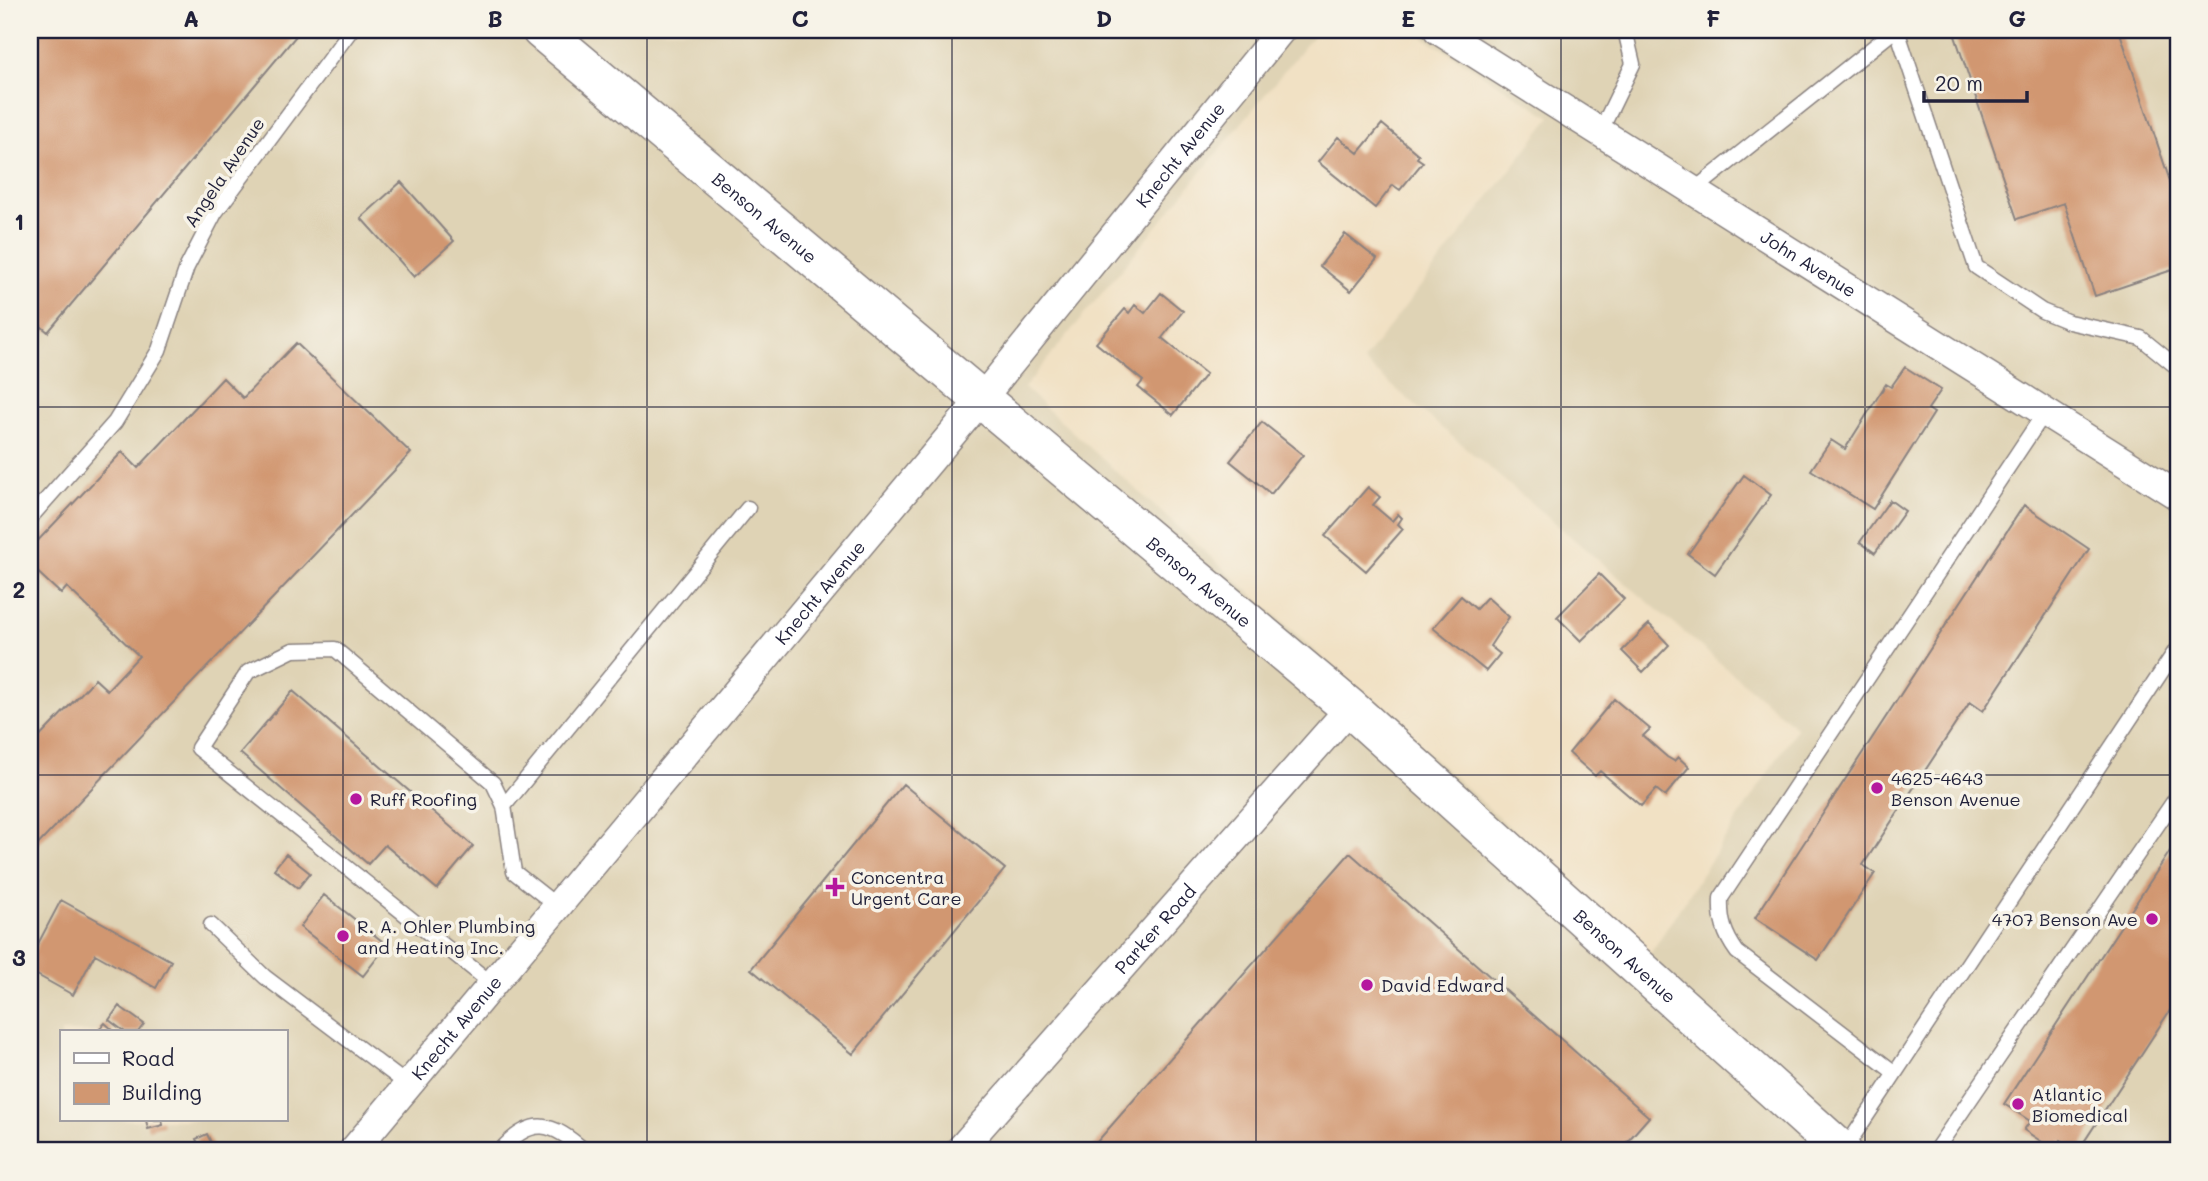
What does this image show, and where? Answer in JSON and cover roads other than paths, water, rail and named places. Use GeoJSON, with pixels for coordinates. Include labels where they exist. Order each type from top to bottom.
{"type":"FeatureCollection","features":[{"type":"Feature","properties":{"kind":"street","name":"Benson Avenue"},"geometry":{"type":"LineString","coordinates":[[541,30],[983,397],[1350,708],[1843,1151]]}},
{"type":"Feature","properties":{"kind":"street","name":"Knecht Avenue"},"geometry":{"type":"LineString","coordinates":[[353,1151],[983,397],[1281,30]]}},
{"type":"Feature","properties":{"kind":"street","name":"John Avenue"},"geometry":{"type":"LineString","coordinates":[[1437,30],[2178,496]]}},
{"type":"Feature","properties":{"kind":"street","name":"Parker Road"},"geometry":{"type":"LineString","coordinates":[[959,1151],[1350,708]]}},
{"type":"Feature","properties":{"kind":"lane","name":"Angela Avenue"},"geometry":{"type":"LineString","coordinates":[[30,518],[115,422],[159,350],[187,267],[215,213],[351,30]]}},
{"type":"Feature","properties":{"kind":"lane"},"geometry":{"type":"LineString","coordinates":[[1600,132],[1633,64],[1625,30]]}},
{"type":"Feature","properties":{"kind":"lane"},"geometry":{"type":"LineString","coordinates":[[1693,191],[1896,30],[1976,267],[2042,311],[2069,323],[2141,338],[2178,368]]}},
{"type":"Feature","properties":{"kind":"lane"},"geometry":{"type":"LineString","coordinates":[[1895,1073],[1737,952],[1725,935],[1720,914],[1721,898],[2045,412]]}},
{"type":"Feature","properties":{"kind":"lane"},"geometry":{"type":"LineString","coordinates":[[504,806],[748,508]]}},
{"type":"Feature","properties":{"kind":"lane"},"geometry":{"type":"LineString","coordinates":[[1843,1151],[2178,647]]}},
{"type":"Feature","properties":{"kind":"lane"},"geometry":{"type":"LineString","coordinates":[[492,984],[198,748],[248,672],[293,650],[335,649],[493,783],[504,806],[514,872],[557,906]]}},
{"type":"Feature","properties":{"kind":"lane"},"geometry":{"type":"LineString","coordinates":[[1935,1151],[2178,795]]}},
{"type":"Feature","properties":{"kind":"lane"},"geometry":{"type":"LineString","coordinates":[[212,925],[265,977],[408,1085]]}},
{"type":"Feature","properties":{"kind":"lane"},"geometry":{"type":"LineString","coordinates":[[500,1151],[528,1128],[546,1126],[562,1130],[585,1151]]}},
{"type":"Feature","properties":{"kind":"place","name":"4625-4643 Benson Avenue"},"geometry":{"type":"Point","coordinates":[1877,788]}},
{"type":"Feature","properties":{"kind":"place","name":"Ruff Roofing"},"geometry":{"type":"Point","coordinates":[356,799]}},
{"type":"Feature","properties":{"kind":"place","name":"Concentra Urgent Care"},"geometry":{"type":"Point","coordinates":[835,887]}},
{"type":"Feature","properties":{"kind":"place","name":"4707 Benson Ave"},"geometry":{"type":"Point","coordinates":[2152,919]}},
{"type":"Feature","properties":{"kind":"place","name":"R. A. Ohler Plumbing and Heating Inc."},"geometry":{"type":"Point","coordinates":[343,936]}},
{"type":"Feature","properties":{"kind":"place","name":"David Edward"},"geometry":{"type":"Point","coordinates":[1367,985]}},
{"type":"Feature","properties":{"kind":"place","name":"Atlantic Biomedical"},"geometry":{"type":"Point","coordinates":[2018,1104]}}]}
